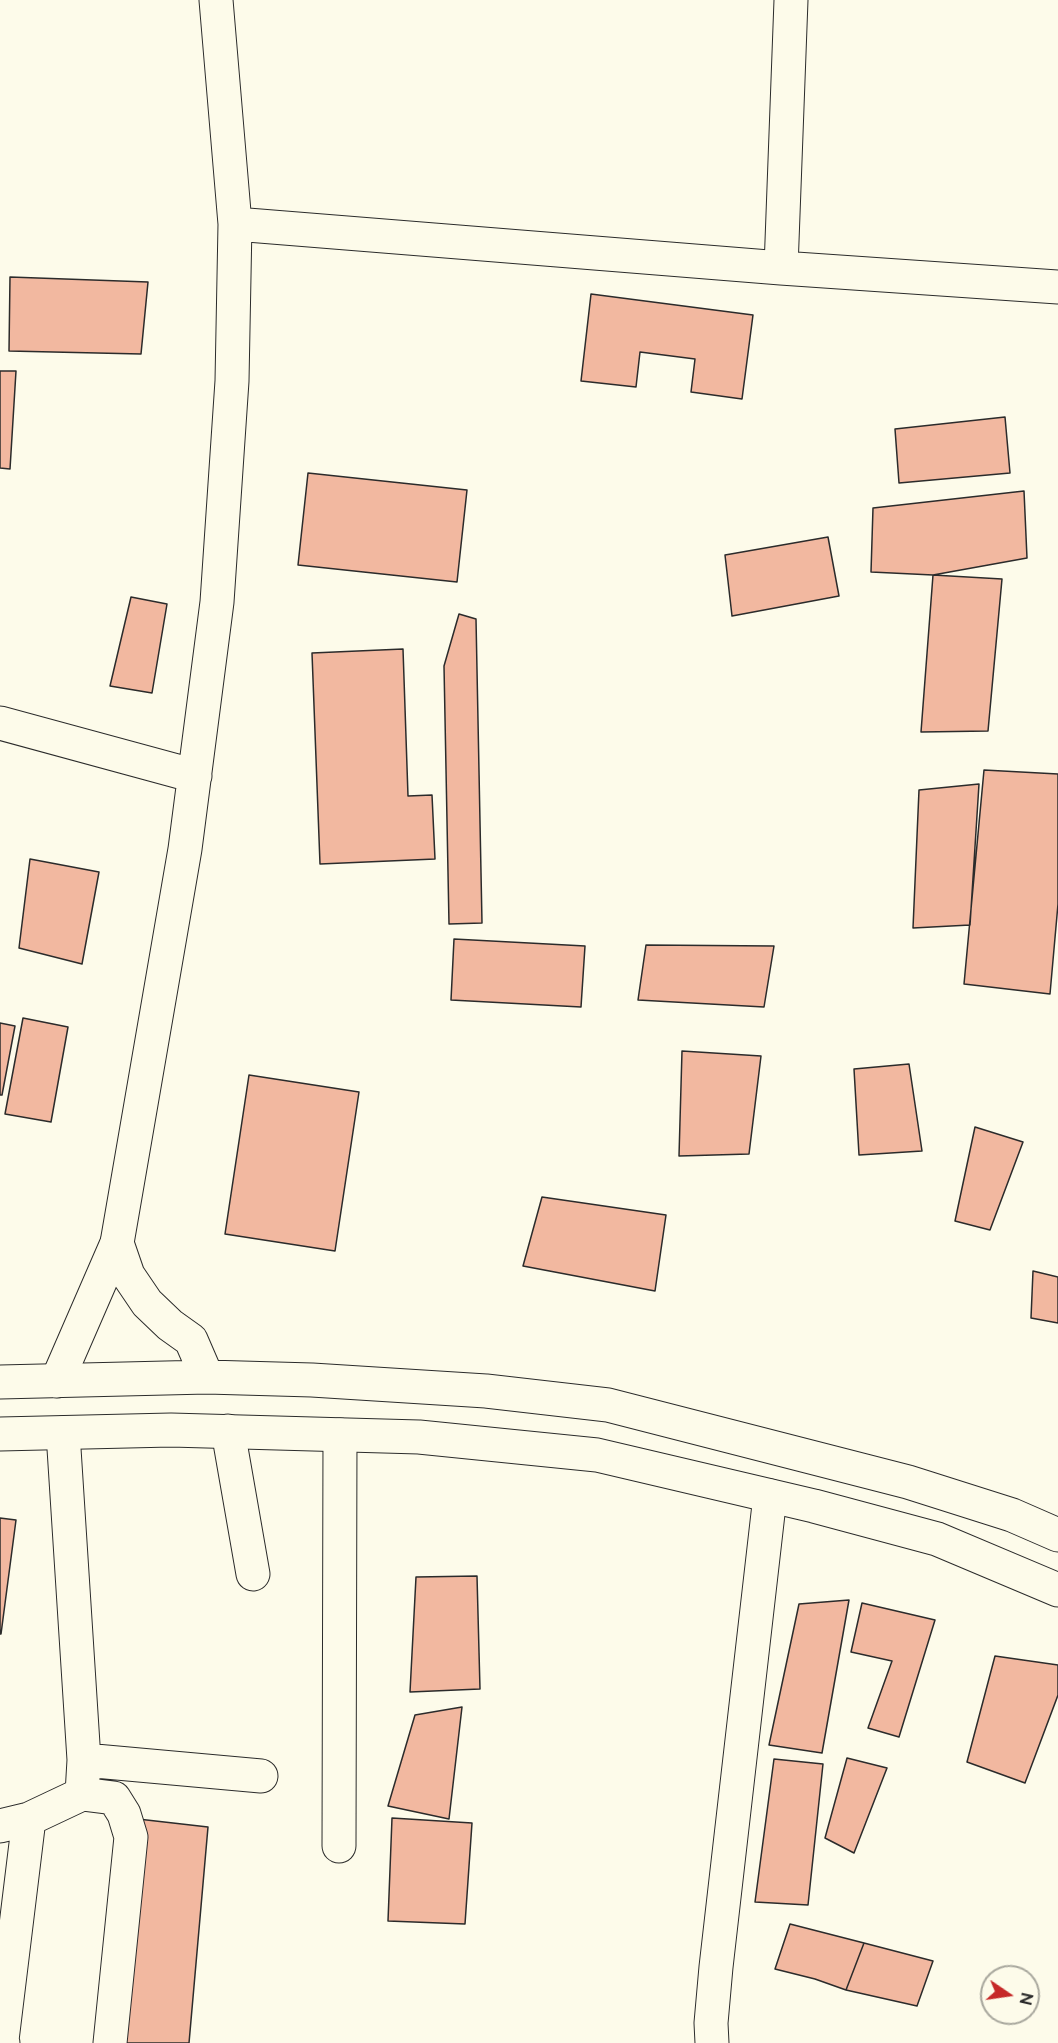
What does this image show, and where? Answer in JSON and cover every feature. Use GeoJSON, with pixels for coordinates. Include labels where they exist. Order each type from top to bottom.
{"type":"FeatureCollection","features":[{"type":"Feature","properties":{"kind":"street"},"geometry":{"type":"LineString","coordinates":[[57,1381],[117,1243],[183,861],[217,602],[232,381],[235,224],[216,0]]}},
{"type":"Feature","properties":{"kind":"street"},"geometry":{"type":"LineString","coordinates":[[781,268],[791,0]]}},
{"type":"Feature","properties":{"kind":"street"},"geometry":{"type":"LineString","coordinates":[[235,224],[781,268],[1058,287]]}},
{"type":"Feature","properties":{"kind":"street"},"geometry":{"type":"LineString","coordinates":[[0,723],[195,776]]}},
{"type":"Feature","properties":{"kind":"street"},"geometry":{"type":"LineString","coordinates":[[117,1243],[128,1275],[134,1284],[147,1303],[170,1325],[191,1340],[207,1377]]}},
{"type":"Feature","properties":{"kind":"street"},"geometry":{"type":"LineString","coordinates":[[0,1382],[207,1377],[312,1380],[486,1391],[608,1405],[908,1482],[1056,1530]]}},
{"type":"Feature","properties":{"kind":"street"},"geometry":{"type":"LineString","coordinates":[[0,1434],[171,1430],[419,1437],[597,1455],[937,1539],[1058,1590]]}},
{"type":"Feature","properties":{"kind":"street"},"geometry":{"type":"LineString","coordinates":[[228,1431],[253,1574]]}},
{"type":"Feature","properties":{"kind":"street"},"geometry":{"type":"LineString","coordinates":[[63,1432],[84,1760],[82,1794]]}},
{"type":"Feature","properties":{"kind":"street"},"geometry":{"type":"LineString","coordinates":[[339,1435],[339,1846]]}},
{"type":"Feature","properties":{"kind":"street"},"geometry":{"type":"LineString","coordinates":[[712,2043],[711,2023],[716,1967],[770,1496]]}},
{"type":"Feature","properties":{"kind":"street"},"geometry":{"type":"LineString","coordinates":[[84,1760],[261,1776]]}},
{"type":"Feature","properties":{"kind":"street"},"geometry":{"type":"LineString","coordinates":[[3,2043],[15,1822],[82,1794],[114,1798],[124,1814],[131,1837],[110,2043]]}},
{"type":"Feature","properties":{"kind":"building"},"geometry":{"type":"Polygon","coordinates":[[[10,277],[148,282],[141,354],[9,351],[10,277]]]}},
{"type":"Feature","properties":{"kind":"building"},"geometry":{"type":"Polygon","coordinates":[[[591,294],[753,315],[742,399],[691,392],[695,359],[640,352],[636,387],[581,381],[591,294]]]}},
{"type":"Feature","properties":{"kind":"building"},"geometry":{"type":"Polygon","coordinates":[[[0,371],[16,371],[10,469],[0,468],[0,371]]]}},
{"type":"Feature","properties":{"kind":"building"},"geometry":{"type":"Polygon","coordinates":[[[1005,417],[1010,473],[899,483],[895,429],[1005,417]]]}},
{"type":"Feature","properties":{"kind":"building"},"geometry":{"type":"Polygon","coordinates":[[[308,473],[467,490],[457,582],[298,565],[308,473]]]}},
{"type":"Feature","properties":{"kind":"building"},"geometry":{"type":"Polygon","coordinates":[[[1024,491],[1027,558],[933,575],[871,572],[873,508],[1024,491]]]}},
{"type":"Feature","properties":{"kind":"building"},"geometry":{"type":"Polygon","coordinates":[[[828,537],[839,596],[732,616],[725,555],[828,537]]]}},
{"type":"Feature","properties":{"kind":"building"},"geometry":{"type":"Polygon","coordinates":[[[933,575],[1002,579],[988,731],[921,732],[933,575]]]}},
{"type":"Feature","properties":{"kind":"building"},"geometry":{"type":"Polygon","coordinates":[[[131,597],[167,604],[152,693],[110,686],[131,597]]]}},
{"type":"Feature","properties":{"kind":"building"},"geometry":{"type":"Polygon","coordinates":[[[459,614],[476,619],[482,923],[449,924],[444,666],[459,614]]]}},
{"type":"Feature","properties":{"kind":"building"},"geometry":{"type":"Polygon","coordinates":[[[403,649],[408,796],[432,795],[435,859],[320,864],[312,653],[403,649]]]}},
{"type":"Feature","properties":{"kind":"building"},"geometry":{"type":"Polygon","coordinates":[[[984,770],[1058,774],[1058,904],[1050,994],[964,984],[984,770]]]}},
{"type":"Feature","properties":{"kind":"building"},"geometry":{"type":"Polygon","coordinates":[[[979,784],[970,925],[913,928],[919,790],[979,784]]]}},
{"type":"Feature","properties":{"kind":"building"},"geometry":{"type":"Polygon","coordinates":[[[30,859],[99,872],[82,964],[19,948],[30,859]]]}},
{"type":"Feature","properties":{"kind":"building"},"geometry":{"type":"Polygon","coordinates":[[[454,939],[585,946],[581,1007],[451,1000],[454,939]]]}},
{"type":"Feature","properties":{"kind":"building"},"geometry":{"type":"Polygon","coordinates":[[[646,945],[774,946],[764,1007],[638,1000],[646,945]]]}},
{"type":"Feature","properties":{"kind":"building"},"geometry":{"type":"Polygon","coordinates":[[[23,1018],[68,1027],[51,1122],[5,1114],[23,1018]]]}},
{"type":"Feature","properties":{"kind":"building"},"geometry":{"type":"Polygon","coordinates":[[[0,1023],[15,1026],[2,1095],[0,1095],[0,1023]]]}},
{"type":"Feature","properties":{"kind":"building"},"geometry":{"type":"Polygon","coordinates":[[[682,1051],[761,1056],[749,1154],[679,1156],[682,1051]]]}},
{"type":"Feature","properties":{"kind":"building"},"geometry":{"type":"Polygon","coordinates":[[[909,1064],[922,1151],[859,1155],[854,1069],[909,1064]]]}},
{"type":"Feature","properties":{"kind":"building"},"geometry":{"type":"Polygon","coordinates":[[[249,1075],[359,1092],[335,1251],[225,1234],[249,1075]]]}},
{"type":"Feature","properties":{"kind":"building"},"geometry":{"type":"Polygon","coordinates":[[[975,1127],[1023,1142],[990,1230],[955,1221],[975,1127]]]}},
{"type":"Feature","properties":{"kind":"building"},"geometry":{"type":"Polygon","coordinates":[[[542,1197],[666,1215],[655,1291],[523,1266],[542,1197]]]}},
{"type":"Feature","properties":{"kind":"building"},"geometry":{"type":"Polygon","coordinates":[[[1033,1271],[1058,1277],[1058,1323],[1031,1318],[1033,1271]]]}},
{"type":"Feature","properties":{"kind":"building"},"geometry":{"type":"Polygon","coordinates":[[[0,1518],[16,1520],[1,1634],[0,1634],[0,1518]]]}},
{"type":"Feature","properties":{"kind":"building"},"geometry":{"type":"Polygon","coordinates":[[[477,1576],[480,1689],[410,1692],[416,1577],[477,1576]]]}},
{"type":"Feature","properties":{"kind":"building"},"geometry":{"type":"Polygon","coordinates":[[[849,1600],[822,1753],[769,1745],[799,1604],[849,1600]]]}},
{"type":"Feature","properties":{"kind":"building"},"geometry":{"type":"Polygon","coordinates":[[[862,1603],[935,1620],[899,1737],[868,1728],[892,1661],[851,1652],[862,1603]]]}},
{"type":"Feature","properties":{"kind":"building"},"geometry":{"type":"Polygon","coordinates":[[[995,1656],[1058,1665],[1058,1695],[1025,1783],[967,1762],[995,1656]]]}},
{"type":"Feature","properties":{"kind":"building"},"geometry":{"type":"Polygon","coordinates":[[[462,1707],[449,1819],[388,1806],[415,1715],[462,1707]]]}},
{"type":"Feature","properties":{"kind":"building"},"geometry":{"type":"Polygon","coordinates":[[[847,1758],[887,1768],[854,1853],[825,1838],[847,1758]]]}},
{"type":"Feature","properties":{"kind":"building"},"geometry":{"type":"Polygon","coordinates":[[[774,1759],[823,1764],[808,1905],[755,1902],[774,1759]]]}},
{"type":"Feature","properties":{"kind":"building"},"geometry":{"type":"Polygon","coordinates":[[[392,1818],[472,1823],[465,1924],[388,1921],[392,1818]]]}},
{"type":"Feature","properties":{"kind":"building"},"geometry":{"type":"Polygon","coordinates":[[[138,1819],[208,1827],[189,2043],[120,2043],[138,1819]]]}},
{"type":"Feature","properties":{"kind":"building"},"geometry":{"type":"Polygon","coordinates":[[[790,1924],[864,1943],[846,1990],[775,1969],[790,1924]]]}},
{"type":"Feature","properties":{"kind":"building"},"geometry":{"type":"Polygon","coordinates":[[[864,1943],[933,1961],[917,2006],[846,1990],[864,1943]]]}}]}
